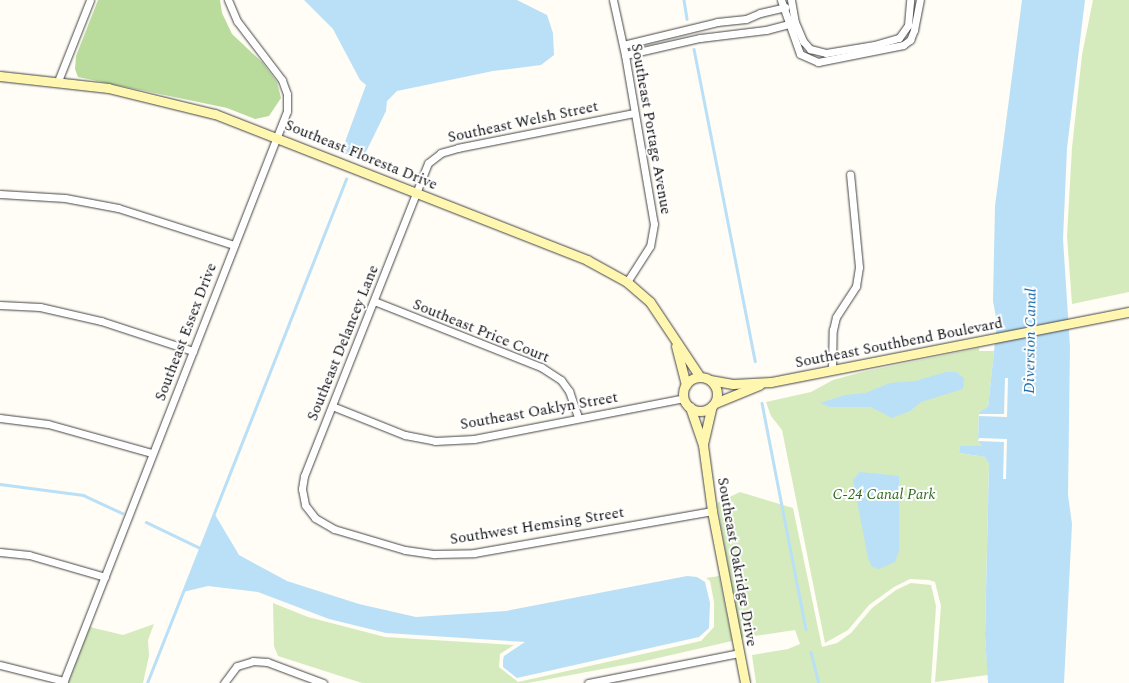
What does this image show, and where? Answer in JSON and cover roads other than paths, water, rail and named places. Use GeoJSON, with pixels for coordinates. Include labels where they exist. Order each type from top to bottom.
{"type":"FeatureCollection","features":[{"type":"Feature","properties":{"kind":"street"},"geometry":{"type":"LineString","coordinates":[[58,81],[90,0]]}},
{"type":"Feature","properties":{"kind":"street","name":"Southeast Essex Drive"},"geometry":{"type":"LineString","coordinates":[[63,682],[287,111],[287,94],[282,80],[237,21],[228,0]]}},
{"type":"Feature","properties":{"kind":"street","name":"Southeast Portage Avenue"},"geometry":{"type":"LineString","coordinates":[[613,0],[625,55],[654,224],[650,246],[627,282]]}},
{"type":"Feature","properties":{"kind":"street"},"geometry":{"type":"LineString","coordinates":[[623,45],[717,22],[746,19],[782,4],[791,3],[792,23],[800,54],[806,59],[818,62],[899,38],[907,27],[910,0]]}},
{"type":"Feature","properties":{"kind":"street"},"geometry":{"type":"LineString","coordinates":[[782,4],[803,41],[816,52],[826,53],[903,46],[910,40],[914,30],[920,0]]}},
{"type":"Feature","properties":{"kind":"street"},"geometry":{"type":"LineString","coordinates":[[625,55],[700,38],[766,30],[792,23]]}},
{"type":"Feature","properties":{"kind":"street"},"geometry":{"type":"LineString","coordinates":[[907,27],[914,30]]}},
{"type":"Feature","properties":{"kind":"street"},"geometry":{"type":"LineString","coordinates":[[662,35],[664,46]]}},
{"type":"Feature","properties":{"kind":"street","name":"Southeast Floresta Drive"},"geometry":{"type":"LineString","coordinates":[[0,76],[58,81],[108,88],[167,100],[276,137],[587,260],[627,282],[650,302],[700,377]]}},
{"type":"Feature","properties":{"kind":"street","name":"Southeast Welsh Street"},"geometry":{"type":"LineString","coordinates":[[415,192],[428,163],[440,153],[634,113]]}},
{"type":"Feature","properties":{"kind":"street"},"geometry":{"type":"LineString","coordinates":[[832,370],[833,330],[836,317],[856,286],[859,268],[850,174]]}},
{"type":"Feature","properties":{"kind":"street","name":"Southeast Delancey Lane"},"geometry":{"type":"LineString","coordinates":[[305,505],[302,489],[304,476],[374,301],[415,192]]}},
{"type":"Feature","properties":{"kind":"street"},"geometry":{"type":"LineString","coordinates":[[0,194],[65,198],[118,208],[234,245]]}},
{"type":"Feature","properties":{"kind":"street","name":"Southeast Price Court"},"geometry":{"type":"LineString","coordinates":[[374,301],[541,367],[561,380],[569,390],[578,417]]}},
{"type":"Feature","properties":{"kind":"street"},"geometry":{"type":"LineString","coordinates":[[0,305],[40,307],[102,321],[193,351]]}},
{"type":"Feature","properties":{"kind":"street","name":"Southeast Southbend Boulevard"},"geometry":{"type":"LineString","coordinates":[[710,380],[733,384],[768,382],[1129,312]]}},
{"type":"Feature","properties":{"kind":"street","name":"Southeast Floresta Drive"},"geometry":{"type":"LineString","coordinates":[[674,340],[686,385]]}},
{"type":"Feature","properties":{"kind":"street"},"geometry":{"type":"LineString","coordinates":[[700,377],[710,380],[716,388],[713,404],[704,411],[690,407],[684,398],[686,385],[700,377]]}},
{"type":"Feature","properties":{"kind":"street","name":"Southeast Southbend Boulevard"},"geometry":{"type":"LineString","coordinates":[[713,404],[768,382]]}},
{"type":"Feature","properties":{"kind":"street","name":"Southeast Oaklyn Street"},"geometry":{"type":"LineString","coordinates":[[332,406],[405,434],[435,441],[474,439],[578,417],[684,398]]}},
{"type":"Feature","properties":{"kind":"street","name":"Southeast Oakridge Drive"},"geometry":{"type":"LineString","coordinates":[[703,445],[713,404]]}},
{"type":"Feature","properties":{"kind":"street","name":"Southeast Oakridge Drive"},"geometry":{"type":"LineString","coordinates":[[690,407],[703,445],[712,511],[745,683]]}},
{"type":"Feature","properties":{"kind":"street"},"geometry":{"type":"LineString","coordinates":[[0,418],[48,424],[152,453]]}},
{"type":"Feature","properties":{"kind":"street","name":"Southwest Hemsing Street"},"geometry":{"type":"LineString","coordinates":[[305,505],[315,518],[334,529],[404,550],[435,554],[474,553],[712,511]]}},
{"type":"Feature","properties":{"kind":"street"},"geometry":{"type":"LineString","coordinates":[[0,552],[29,555],[105,577]]}},
{"type":"Feature","properties":{"kind":"street"},"geometry":{"type":"LineString","coordinates":[[588,683],[626,679],[739,652]]}},
{"type":"Feature","properties":{"kind":"street"},"geometry":{"type":"LineString","coordinates":[[224,683],[236,666],[246,662],[268,662],[323,683]]}},
{"type":"Feature","properties":{"kind":"street"},"geometry":{"type":"LineString","coordinates":[[0,665],[63,682]]}},
{"type":"Feature","properties":{"kind":"water"},"geometry":{"type":"Polygon","coordinates":[[[304,0],[517,0],[547,15],[553,33],[554,55],[541,65],[493,71],[397,91],[387,101],[386,111],[362,160],[343,153],[342,150],[366,85],[360,80],[333,29],[304,0]]]}},
{"type":"Feature","properties":{"kind":"water","name":"Diversion Canal"},"geometry":{"type":"Polygon","coordinates":[[[1022,0],[1085,0],[1067,148],[1063,239],[1070,347],[1068,495],[1072,524],[1064,683],[988,683],[985,635],[989,464],[985,457],[959,453],[960,446],[982,446],[978,441],[979,412],[988,407],[997,323],[993,301],[995,206],[1022,0]]]}},
{"type":"Feature","properties":{"kind":"water"},"geometry":{"type":"Polygon","coordinates":[[[946,372],[956,372],[964,378],[963,389],[921,402],[910,411],[892,418],[871,407],[830,407],[820,403],[845,395],[865,393],[890,383],[915,381],[946,372]]]}},
{"type":"Feature","properties":{"kind":"water"},"geometry":{"type":"Polygon","coordinates":[[[860,472],[899,476],[899,551],[895,562],[879,569],[872,567],[868,558],[853,480],[860,472]]]}},
{"type":"Feature","properties":{"kind":"water"},"geometry":{"type":"Polygon","coordinates":[[[214,513],[239,555],[287,581],[359,604],[416,617],[506,611],[687,576],[697,577],[705,582],[710,603],[709,628],[699,637],[517,678],[503,667],[503,660],[504,656],[525,642],[386,633],[329,619],[258,592],[208,586],[183,592],[214,513]]]}},
{"type":"Feature","properties":{"kind":"waterway"},"geometry":{"type":"LineString","coordinates":[[684,0],[687,19]]}},
{"type":"Feature","properties":{"kind":"waterway"},"geometry":{"type":"LineString","coordinates":[[694,49],[755,361]]}},
{"type":"Feature","properties":{"kind":"waterway"},"geometry":{"type":"LineString","coordinates":[[147,683],[346,179]]}},
{"type":"Feature","properties":{"kind":"waterway"},"geometry":{"type":"LineString","coordinates":[[762,403],[806,629]]}},
{"type":"Feature","properties":{"kind":"waterway"},"geometry":{"type":"LineString","coordinates":[[0,484],[83,495],[122,513]]}},
{"type":"Feature","properties":{"kind":"waterway"},"geometry":{"type":"LineString","coordinates":[[146,522],[200,548]]}},
{"type":"Feature","properties":{"kind":"waterway"},"geometry":{"type":"LineString","coordinates":[[811,652],[819,683]]}},
{"type":"Feature","properties":{"kind":"park label","name":"C-24 Canal Park"},"geometry":{"type":"Point","coordinates":[884,495]}}]}
